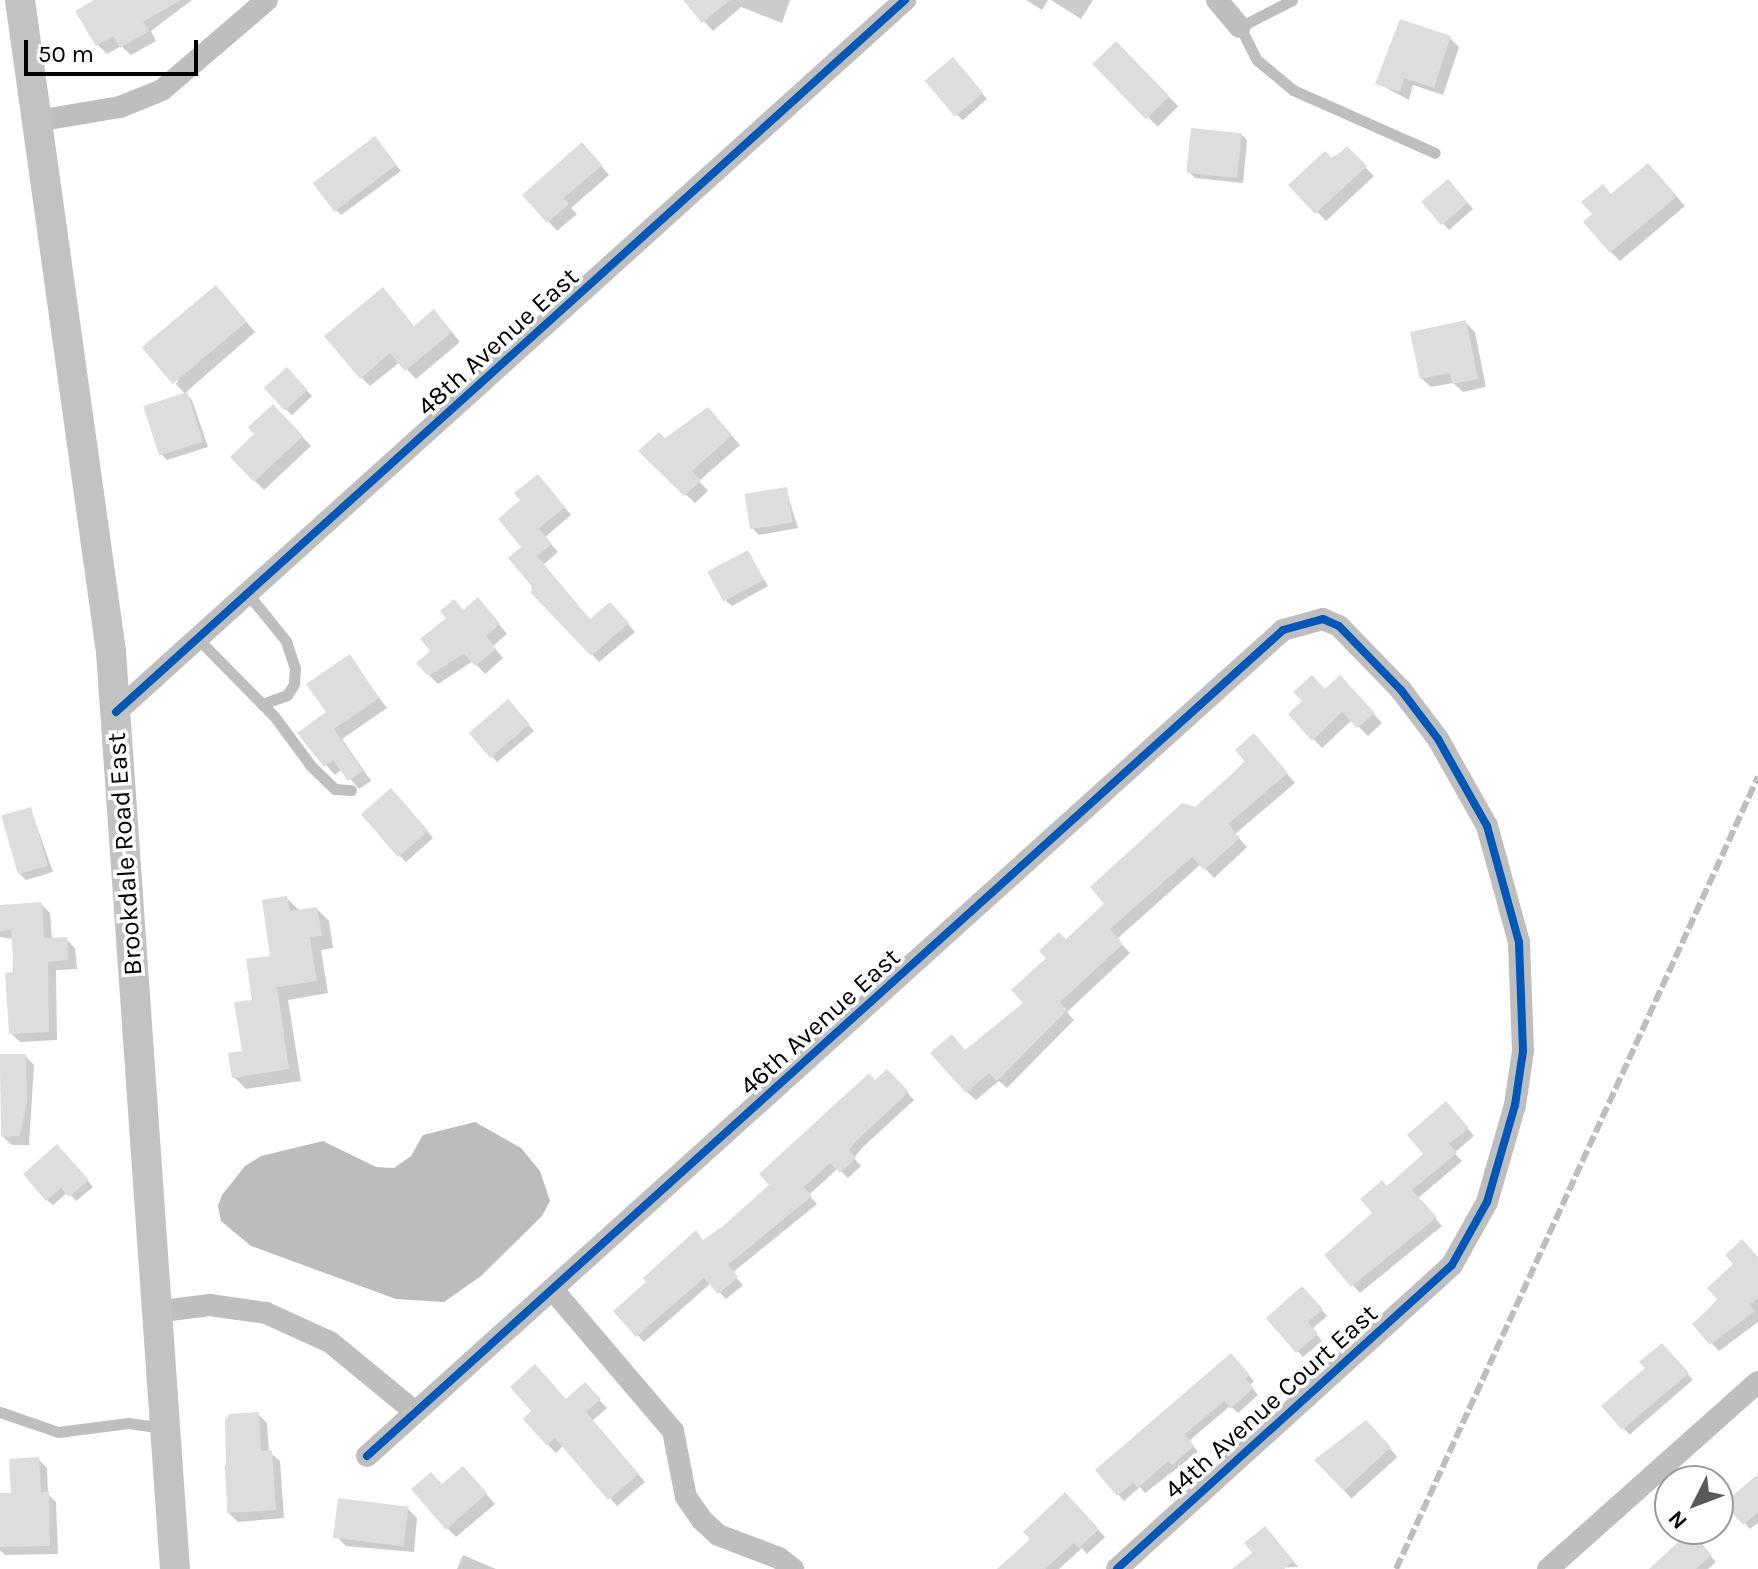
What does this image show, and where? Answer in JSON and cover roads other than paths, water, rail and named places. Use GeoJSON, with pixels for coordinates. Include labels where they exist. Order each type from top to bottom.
{"type":"FeatureCollection","features":[{"type":"Feature","properties":{"kind":"main road","name":"Brookdale Road East"},"geometry":{"type":"LineString","coordinates":[[20,0],[97,531],[116,712],[175,1569]]}},
{"type":"Feature","properties":{"kind":"street"},"geometry":{"type":"LineString","coordinates":[[37,121],[120,107],[162,90],[267,0]]}},
{"type":"Feature","properties":{"kind":"street","name":"48th Avenue East"},"geometry":{"type":"LineString","coordinates":[[116,712],[905,0]]}},
{"type":"Feature","properties":{"kind":"street"},"geometry":{"type":"LineString","coordinates":[[1217,0],[1240,27]]}},
{"type":"Feature","properties":{"kind":"street","name":"44th Avenue Court East"},"geometry":{"type":"LineString","coordinates":[[1117,1569],[1452,1265],[1487,1202],[1515,1105],[1524,1002],[1511,902],[1487,826],[1438,739],[1401,690],[1339,626],[1323,619],[1303,623]]}},
{"type":"Feature","properties":{"kind":"street","name":"46th Avenue East"},"geometry":{"type":"LineString","coordinates":[[367,1456],[1283,630],[1303,623]]}},
{"type":"Feature","properties":{"kind":"street"},"geometry":{"type":"LineString","coordinates":[[553,1290],[673,1431],[686,1497],[702,1520],[718,1535],[779,1558],[793,1569]]}},
{"type":"Feature","properties":{"kind":"street"},"geometry":{"type":"LineString","coordinates":[[155,1312],[210,1305],[266,1313],[330,1342],[414,1411]]}},
{"type":"Feature","properties":{"kind":"street"},"geometry":{"type":"LineString","coordinates":[[1548,1569],[1758,1382]]}},
{"type":"Feature","properties":{"kind":"lane"},"geometry":{"type":"LineString","coordinates":[[1292,0],[1240,27],[1257,60],[1293,90],[1435,153]]}},
{"type":"Feature","properties":{"kind":"lane"},"geometry":{"type":"LineString","coordinates":[[248,594],[286,641],[295,668],[294,684],[287,695],[262,704]]}},
{"type":"Feature","properties":{"kind":"lane"},"geometry":{"type":"LineString","coordinates":[[198,639],[262,704],[311,766],[335,789],[351,790]]}},
{"type":"Feature","properties":{"kind":"lane"},"geometry":{"type":"LineString","coordinates":[[0,1412],[58,1432],[128,1423],[163,1428]]}},
{"type":"Feature","properties":{"kind":"railway"},"geometry":{"type":"LineString","coordinates":[[1396,1569],[1758,777]]}}]}
